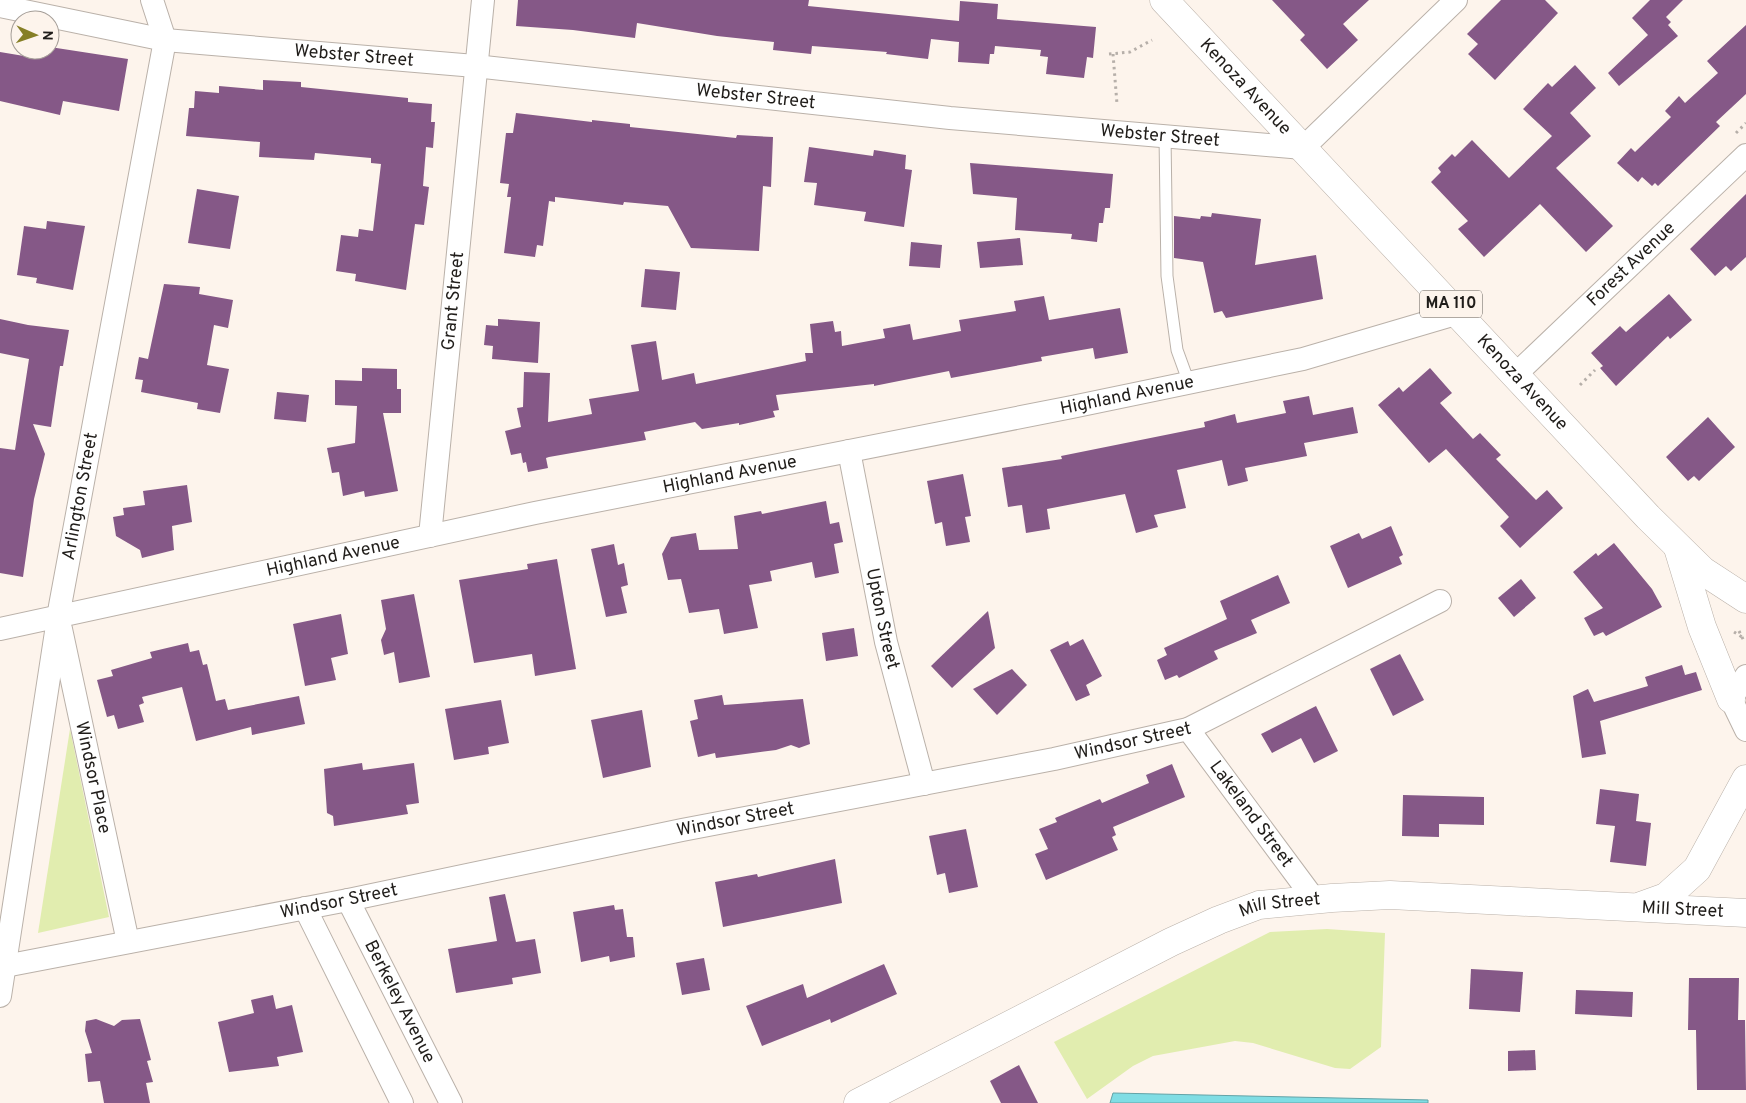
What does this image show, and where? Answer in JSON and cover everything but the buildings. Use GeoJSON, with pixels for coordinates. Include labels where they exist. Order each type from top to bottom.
{"type":"FeatureCollection","features":[{"type":"Feature","properties":{"kind":"main road","name":"Kenoza Avenue"},"geometry":{"type":"LineString","coordinates":[[1164,0],[1676,545],[1703,571],[1746,599]]}},
{"type":"Feature","properties":{"kind":"main road"},"geometry":{"type":"LineString","coordinates":[[1676,545],[1702,626],[1731,699]]}},
{"type":"Feature","properties":{"kind":"main road"},"geometry":{"type":"LineString","coordinates":[[1638,907],[1666,897],[1697,869],[1746,779]]}},
{"type":"Feature","properties":{"kind":"main road","name":"Mill Street"},"geometry":{"type":"LineString","coordinates":[[858,1103],[1068,994],[1219,920],[1259,905],[1314,899],[1390,895],[1746,913]]}},
{"type":"Feature","properties":{"kind":"street","name":"Arlington Street"},"geometry":{"type":"LineString","coordinates":[[0,996],[59,615],[165,40],[152,0]]}},
{"type":"Feature","properties":{"kind":"street","name":"Grant Street"},"geometry":{"type":"LineString","coordinates":[[430,536],[483,0]]}},
{"type":"Feature","properties":{"kind":"street"},"geometry":{"type":"LineString","coordinates":[[1303,148],[1456,0]]}},
{"type":"Feature","properties":{"kind":"street","name":"Webster Street"},"geometry":{"type":"LineString","coordinates":[[0,6],[165,40],[475,66],[950,118],[1303,148]]}},
{"type":"Feature","properties":{"kind":"street","name":"Forest Avenue"},"geometry":{"type":"LineString","coordinates":[[1516,374],[1746,155]]}},
{"type":"Feature","properties":{"kind":"street","name":"Highland Avenue"},"geometry":{"type":"LineString","coordinates":[[0,629],[430,536],[1304,359],[1459,313]]}},
{"type":"Feature","properties":{"kind":"street","name":"Upton Street"},"geometry":{"type":"LineString","coordinates":[[849,451],[886,642],[924,784]]}},
{"type":"Feature","properties":{"kind":"street","name":"Windsor Street"},"geometry":{"type":"LineString","coordinates":[[4,966],[348,900],[682,830],[1054,759],[1188,729],[1440,601]]}},
{"type":"Feature","properties":{"kind":"street","name":"Windsor Place"},"geometry":{"type":"LineString","coordinates":[[59,615],[128,942]]}},
{"type":"Feature","properties":{"kind":"street"},"geometry":{"type":"LineString","coordinates":[[1746,676],[1731,699],[1746,730]]}},
{"type":"Feature","properties":{"kind":"street","name":"Lakeland Street"},"geometry":{"type":"LineString","coordinates":[[1188,729],[1314,899]]}},
{"type":"Feature","properties":{"kind":"street","name":"Berkeley Avenue"},"geometry":{"type":"LineString","coordinates":[[348,900],[451,1103]]}},
{"type":"Feature","properties":{"kind":"street"},"geometry":{"type":"LineString","coordinates":[[305,908],[402,1103]]}},
{"type":"Feature","properties":{"kind":"lane"},"geometry":{"type":"LineString","coordinates":[[1165,136],[1167,276],[1177,350],[1189,383]]}},
{"type":"Feature","properties":{"kind":"path"},"geometry":{"type":"LineString","coordinates":[[1117,104],[1111,54],[1130,52],[1152,40]]}},
{"type":"Feature","properties":{"kind":"path"},"geometry":{"type":"LineString","coordinates":[[1580,385],[1595,370]]}},
{"type":"Feature","properties":{"kind":"path"},"geometry":{"type":"LineString","coordinates":[[1739,631],[1744,641]]}},
{"type":"Feature","properties":{"kind":"green space"},"geometry":{"type":"Polygon","coordinates":[[[70,729],[109,917],[38,933],[70,729]]]}},
{"type":"Feature","properties":{"kind":"green space"},"geometry":{"type":"Polygon","coordinates":[[[1327,929],[1385,933],[1381,1047],[1350,1069],[1335,1068],[1253,1043],[1235,1041],[1153,1056],[1133,1066],[1087,1099],[1054,1042],[1270,932],[1327,929]]]}},
{"type":"Feature","properties":{"kind":"water"},"geometry":{"type":"Polygon","coordinates":[[[1113,1093],[1428,1100],[1428,1103],[1110,1103],[1113,1093]]]}}]}
